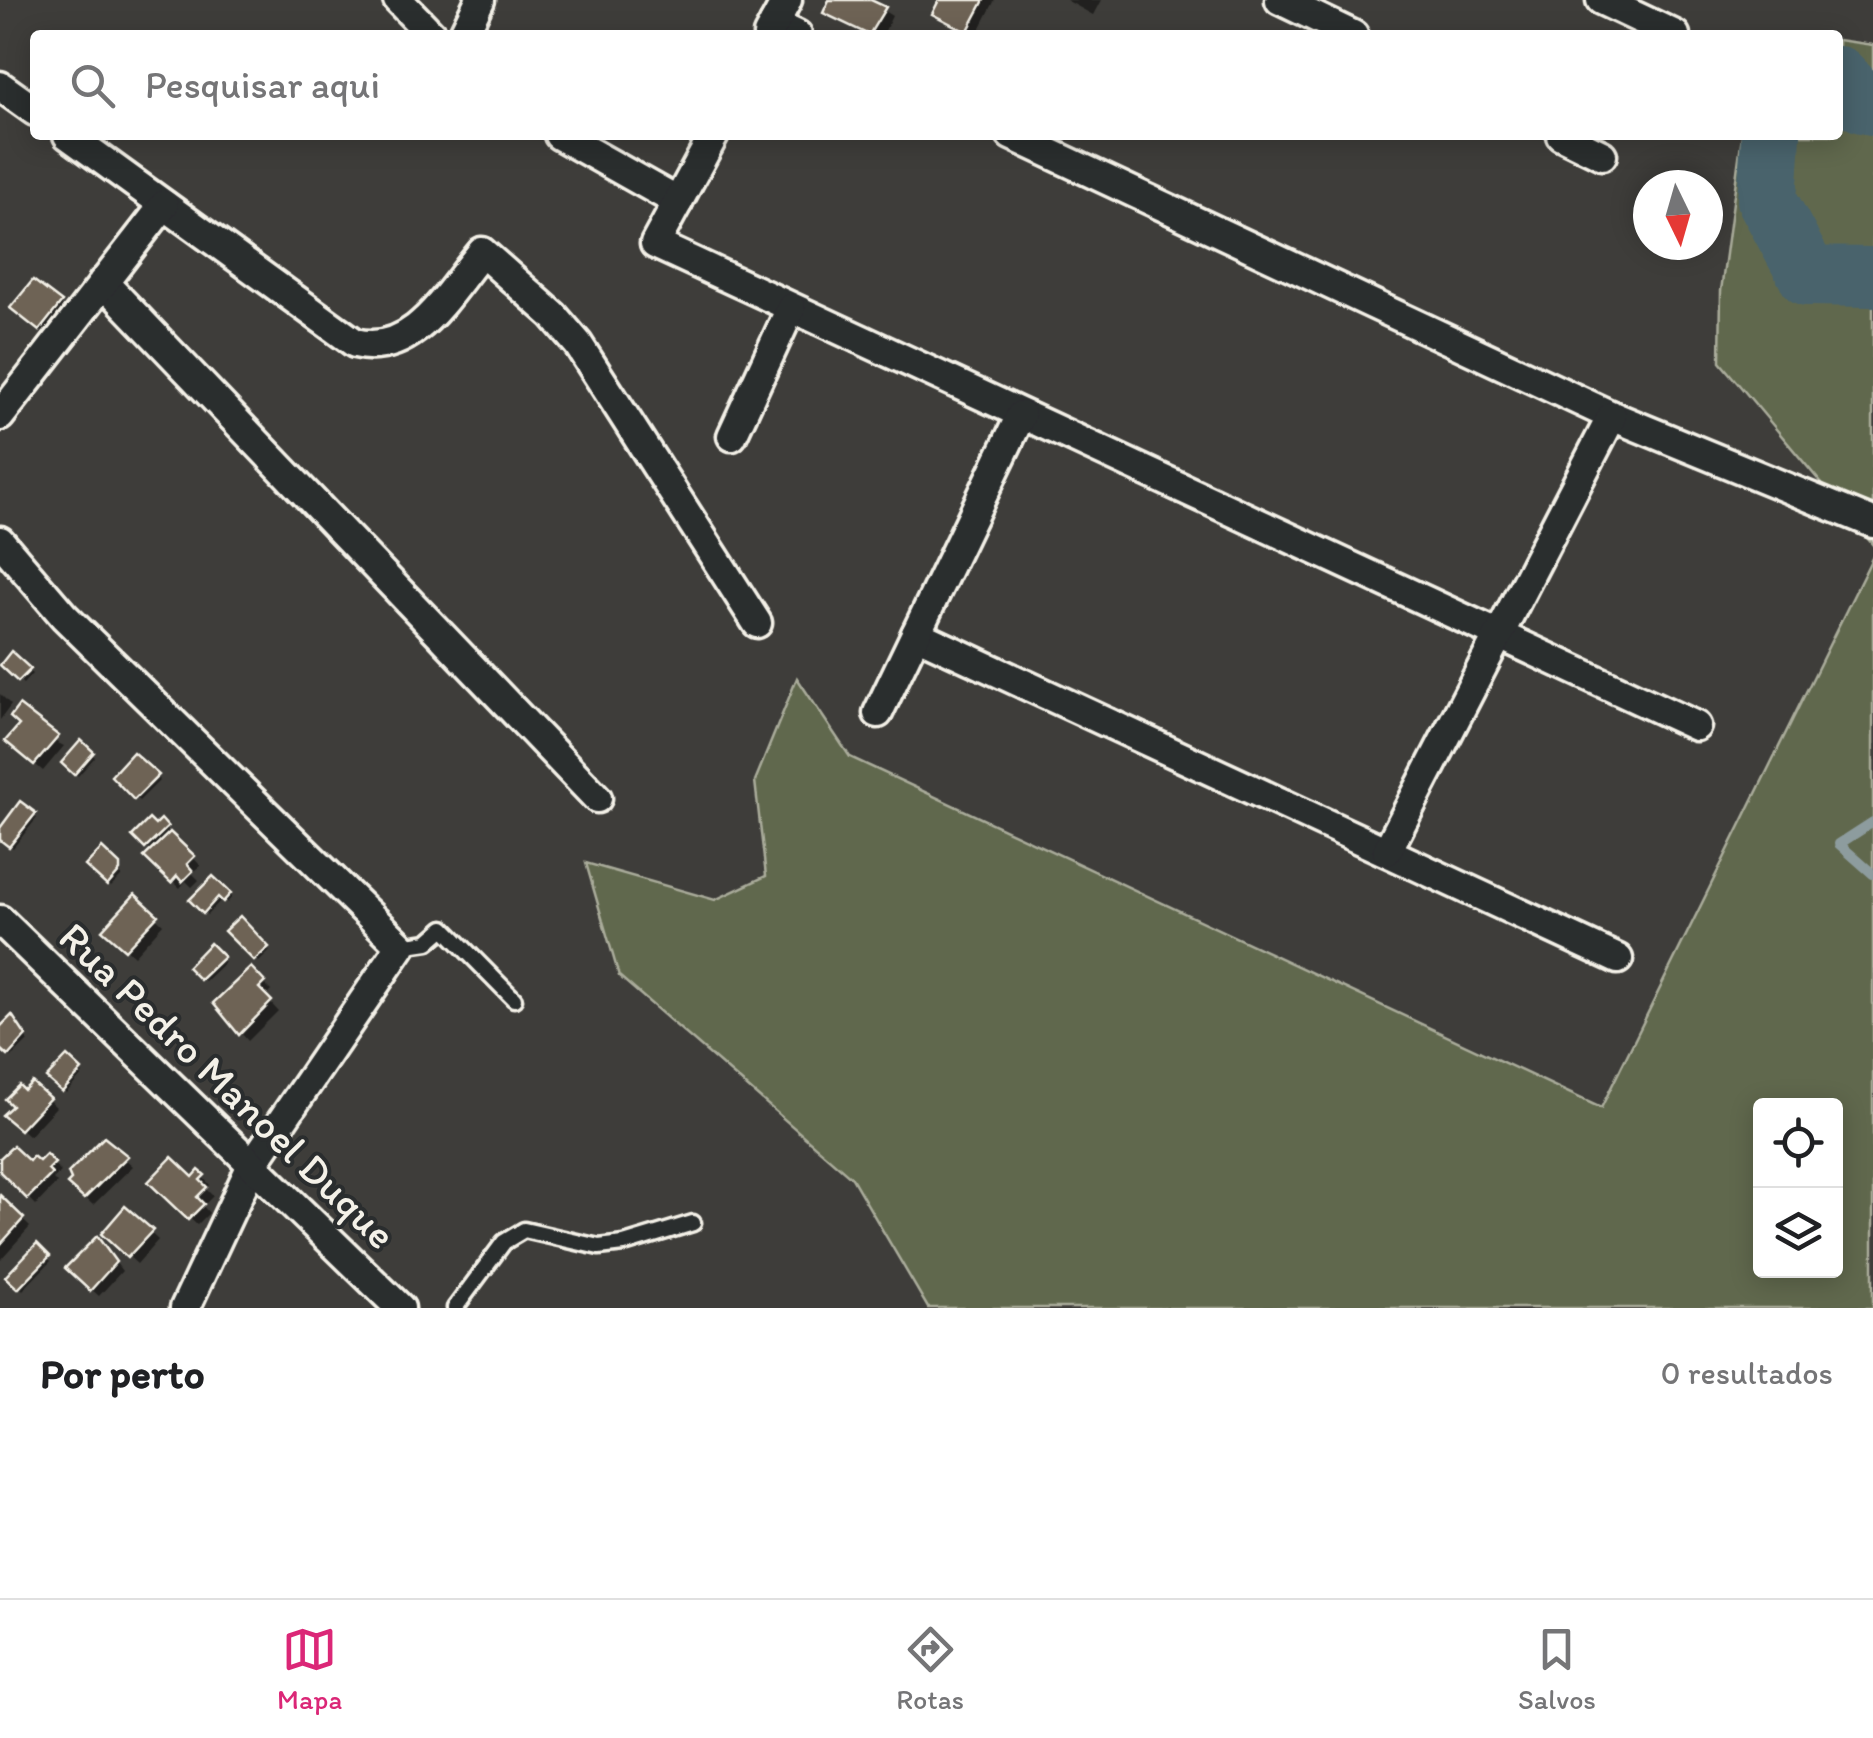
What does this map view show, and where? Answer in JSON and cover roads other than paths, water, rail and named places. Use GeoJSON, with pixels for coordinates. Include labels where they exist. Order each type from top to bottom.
{"type":"FeatureCollection","features":[{"type":"Feature","properties":{"kind":"street"},"geometry":{"type":"LineString","coordinates":[[398,0],[427,30]]}},
{"type":"Feature","properties":{"kind":"street"},"geometry":{"type":"LineString","coordinates":[[465,30],[480,0]]}},
{"type":"Feature","properties":{"kind":"street"},"geometry":{"type":"LineString","coordinates":[[1280,0],[1343,30]]}},
{"type":"Feature","properties":{"kind":"street"},"geometry":{"type":"LineString","coordinates":[[1601,0],[1664,30]]}},
{"type":"Feature","properties":{"kind":"street"},"geometry":{"type":"LineString","coordinates":[[0,86],[30,107]]}},
{"type":"Feature","properties":{"kind":"street"},"geometry":{"type":"LineString","coordinates":[[75,140],[355,344],[377,349],[404,341],[482,252],[553,315],[578,344],[757,623]]}},
{"type":"Feature","properties":{"kind":"street"},"geometry":{"type":"LineString","coordinates":[[568,140],[678,202]]}},
{"type":"Feature","properties":{"kind":"street"},"geometry":{"type":"LineString","coordinates":[[711,140],[655,244],[1696,726]]}},
{"type":"Feature","properties":{"kind":"street"},"geometry":{"type":"LineString","coordinates":[[1022,140],[1612,416],[1873,523]]}},
{"type":"Feature","properties":{"kind":"street"},"geometry":{"type":"LineString","coordinates":[[1571,140],[1602,155]]}},
{"type":"Feature","properties":{"kind":"street"},"geometry":{"type":"LineString","coordinates":[[0,416],[164,205]]}},
{"type":"Feature","properties":{"kind":"street"},"geometry":{"type":"LineString","coordinates":[[103,282],[597,798]]}},
{"type":"Feature","properties":{"kind":"street"},"geometry":{"type":"LineString","coordinates":[[732,436],[791,308]]}},
{"type":"Feature","properties":{"kind":"street"},"geometry":{"type":"LineString","coordinates":[[878,713],[1021,415]]}},
{"type":"Feature","properties":{"kind":"street"},"geometry":{"type":"LineString","coordinates":[[1387,851],[1612,416]]}},
{"type":"Feature","properties":{"kind":"street"},"geometry":{"type":"LineString","coordinates":[[0,541],[64,616],[401,946],[252,1165],[185,1308]]}},
{"type":"Feature","properties":{"kind":"street"},"geometry":{"type":"LineString","coordinates":[[916,634],[1618,959]]}},
{"type":"Feature","properties":{"kind":"street","name":"Rua Pedro Manoel Duque"},"geometry":{"type":"LineString","coordinates":[[0,920],[400,1308]]}},
{"type":"Feature","properties":{"kind":"lane"},"geometry":{"type":"LineString","coordinates":[[401,946],[428,942],[444,928],[514,999]]}},
{"type":"Feature","properties":{"kind":"lane"},"geometry":{"type":"LineString","coordinates":[[455,1308],[504,1242],[524,1230],[599,1247],[692,1223]]}},
{"type":"Feature","properties":{"kind":"waterway"},"geometry":{"type":"LineString","coordinates":[[1843,81],[1863,103],[1873,105]]}},
{"type":"Feature","properties":{"kind":"waterway"},"geometry":{"type":"LineString","coordinates":[[1771,140],[1767,200],[1808,276],[1873,277]]}},
{"type":"Feature","properties":{"kind":"waterway"},"geometry":{"type":"LineString","coordinates":[[1873,822],[1839,844],[1873,874]]}}]}
